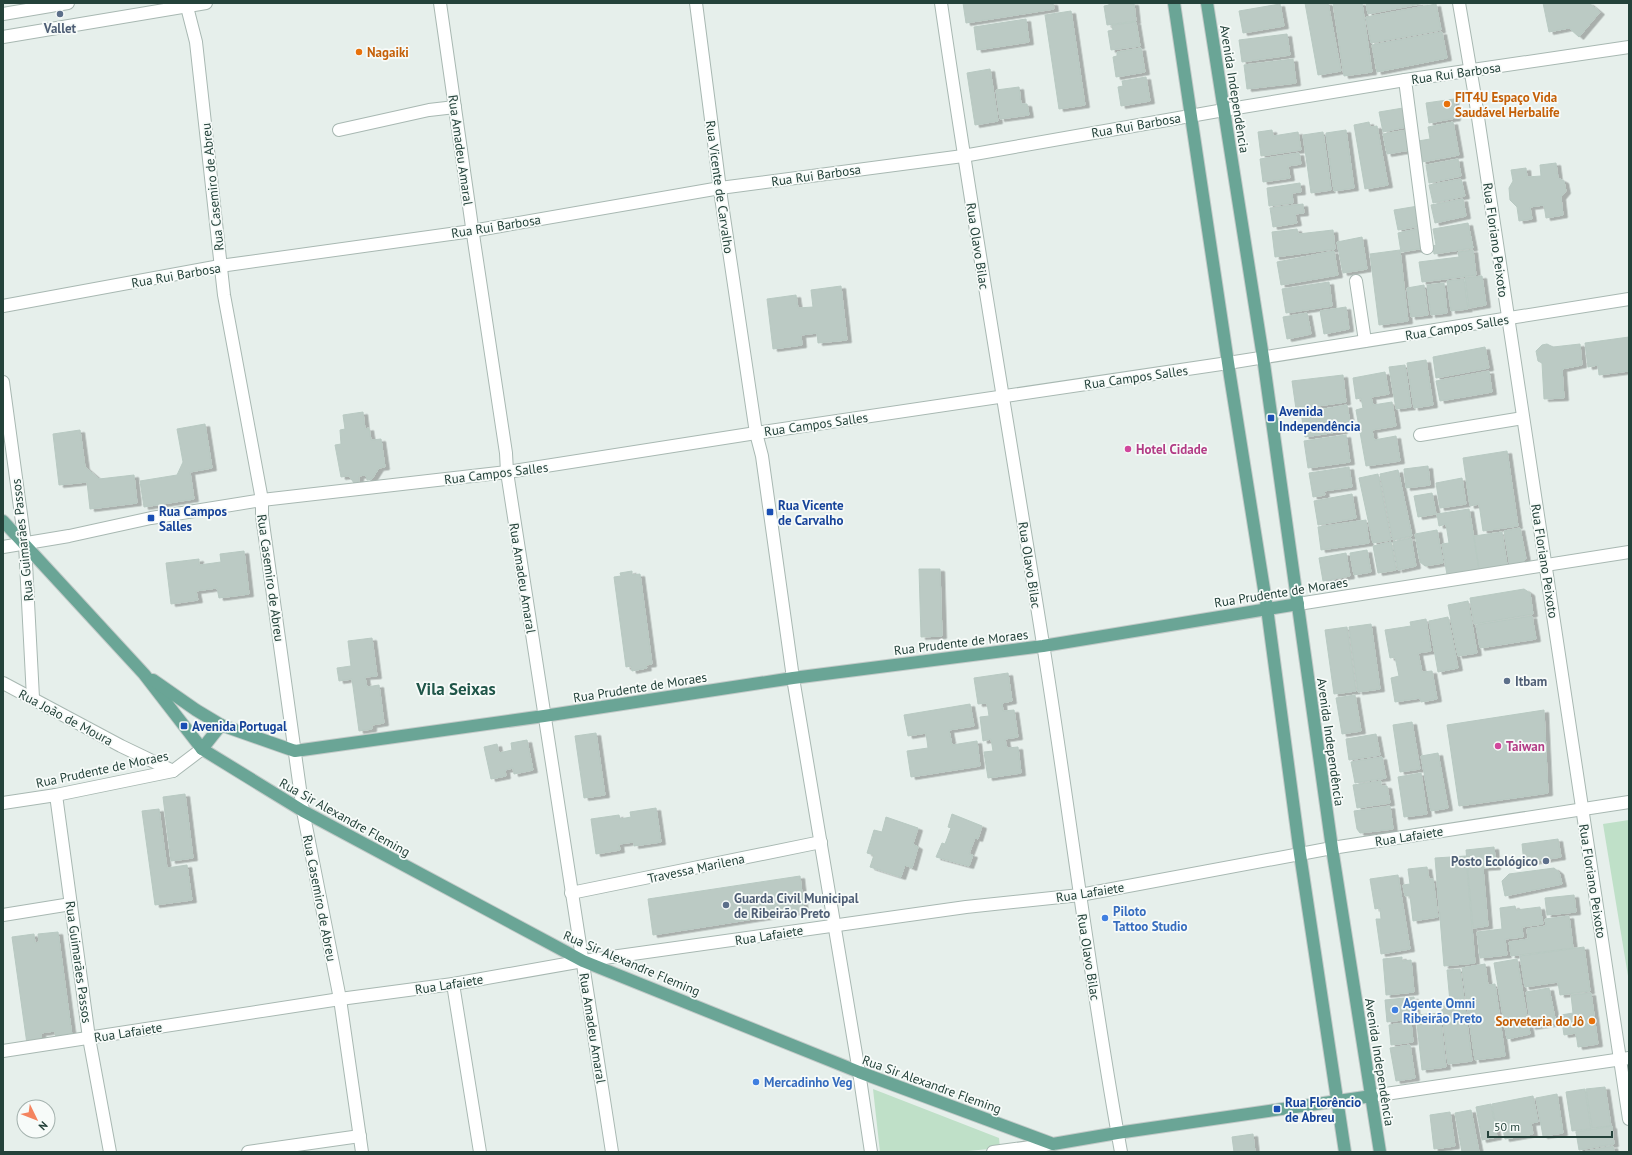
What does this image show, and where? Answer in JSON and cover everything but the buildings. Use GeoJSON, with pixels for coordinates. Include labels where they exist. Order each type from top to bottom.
{"type":"FeatureCollection","features":[{"type":"Feature","properties":{"kind":"main road"},"geometry":{"type":"LineString","coordinates":[[1174,3],[1228,363],[1267,608],[1300,854],[1345,1152]]}},
{"type":"Feature","properties":{"kind":"main road","name":"Avenida Independência"},"geometry":{"type":"LineString","coordinates":[[1207,3],[1263,357],[1332,848],[1380,1152]]}},
{"type":"Feature","properties":{"kind":"main road"},"geometry":{"type":"LineString","coordinates":[[3,521],[144,674],[202,749],[221,725]]}},
{"type":"Feature","properties":{"kind":"main road","name":"Rua Prudente de Moraes"},"geometry":{"type":"LineString","coordinates":[[295,751],[544,716],[793,678],[1043,646],[1298,604]]}},
{"type":"Feature","properties":{"kind":"main road"},"geometry":{"type":"LineString","coordinates":[[144,674],[196,710],[221,725],[295,751]]}},
{"type":"Feature","properties":{"kind":"main road","name":"Rua Sir Alexandre Fleming"},"geometry":{"type":"LineString","coordinates":[[202,749],[303,811],[583,961],[859,1072],[1053,1144]]}},
{"type":"Feature","properties":{"kind":"main road"},"geometry":{"type":"LineString","coordinates":[[1053,1144],[1117,1133],[1372,1096]]}},
{"type":"Feature","properties":{"kind":"street"},"geometry":{"type":"LineString","coordinates":[[3,14],[68,3]]}},
{"type":"Feature","properties":{"kind":"street"},"geometry":{"type":"LineString","coordinates":[[3,37],[186,4],[206,3]]}},
{"type":"Feature","properties":{"kind":"street","name":"Rua Amadeu Amaral"},"geometry":{"type":"LineString","coordinates":[[440,3],[472,230],[506,453],[507,472],[612,1152]]}},
{"type":"Feature","properties":{"kind":"street","name":"Rua Vicente de Carvalho"},"geometry":{"type":"LineString","coordinates":[[696,3],[720,188],[756,433],[762,456],[793,678],[871,1152]]}},
{"type":"Feature","properties":{"kind":"street","name":"Rua Olavo Bilac"},"geometry":{"type":"LineString","coordinates":[[941,3],[1002,396],[1043,646],[1120,1152]]}},
{"type":"Feature","properties":{"kind":"street","name":"Rua Floriano Peixoto"},"geometry":{"type":"LineString","coordinates":[[1459,3],[1471,71],[1582,809],[1625,1059],[1629,1119]]}},
{"type":"Feature","properties":{"kind":"street","name":"Rua Casemiro de Abreu"},"geometry":{"type":"LineString","coordinates":[[186,4],[196,42],[220,266],[262,500],[262,516],[303,811],[340,1000],[362,1152]]}},
{"type":"Feature","properties":{"kind":"street","name":"Rua Rui Barbosa"},"geometry":{"type":"LineString","coordinates":[[3,306],[220,266],[472,230],[720,188],[964,156],[1405,80],[1629,47]]}},
{"type":"Feature","properties":{"kind":"street"},"geometry":{"type":"LineString","coordinates":[[1405,80],[1426,248]]}},
{"type":"Feature","properties":{"kind":"street"},"geometry":{"type":"LineString","coordinates":[[339,130],[429,110],[455,107]]}},
{"type":"Feature","properties":{"kind":"street"},"geometry":{"type":"LineString","coordinates":[[1356,281],[1365,341]]}},
{"type":"Feature","properties":{"kind":"street","name":"Rua Campos Salles"},"geometry":{"type":"LineString","coordinates":[[3,547],[25,544],[151,518],[262,500],[507,472],[756,433],[1228,363],[1629,299]]}},
{"type":"Feature","properties":{"kind":"street","name":"Rua Guimarães Passos"},"geometry":{"type":"LineString","coordinates":[[3,382],[25,544],[33,698]]}},
{"type":"Feature","properties":{"kind":"street"},"geometry":{"type":"LineString","coordinates":[[1420,435],[1523,418]]}},
{"type":"Feature","properties":{"kind":"street","name":"Rua Prudente de Moraes"},"geometry":{"type":"LineString","coordinates":[[1298,604],[1629,552]]}},
{"type":"Feature","properties":{"kind":"street","name":"Rua João de Moura"},"geometry":{"type":"LineString","coordinates":[[3,683],[173,772]]}},
{"type":"Feature","properties":{"kind":"street","name":"Rua Prudente de Moraes"},"geometry":{"type":"LineString","coordinates":[[3,803],[56,795],[173,772],[202,749]]}},
{"type":"Feature","properties":{"kind":"street","name":"Rua Guimarães Passos"},"geometry":{"type":"LineString","coordinates":[[56,795],[89,1038],[110,1152]]}},
{"type":"Feature","properties":{"kind":"street","name":"Rua Lafaiete"},"geometry":{"type":"LineString","coordinates":[[3,1051],[453,984],[583,961],[966,907],[1080,895],[1332,848],[1629,802]]}},
{"type":"Feature","properties":{"kind":"street","name":"Travessa Marilena"},"geometry":{"type":"LineString","coordinates":[[571,893],[821,842]]}},
{"type":"Feature","properties":{"kind":"street"},"geometry":{"type":"LineString","coordinates":[[3,915],[71,904]]}},
{"type":"Feature","properties":{"kind":"street"},"geometry":{"type":"LineString","coordinates":[[453,984],[480,1152]]}},
{"type":"Feature","properties":{"kind":"street"},"geometry":{"type":"LineString","coordinates":[[1372,1096],[1625,1059]]}},
{"type":"Feature","properties":{"kind":"street"},"geometry":{"type":"LineString","coordinates":[[248,1152],[360,1136]]}},
{"type":"Feature","properties":{"kind":"street"},"geometry":{"type":"LineString","coordinates":[[992,1152],[1053,1144]]}},
{"type":"Feature","properties":{"kind":"green space"},"geometry":{"type":"Polygon","coordinates":[[[1629,820],[1629,982],[1603,824],[1629,820]]]}},
{"type":"Feature","properties":{"kind":"green space"},"geometry":{"type":"Polygon","coordinates":[[[873,1089],[999,1138],[1000,1148],[957,1152],[880,1152],[873,1089]]]}},
{"type":"Feature","properties":{"kind":"place","name":"Vallet"},"geometry":{"type":"Point","coordinates":[60,14]}},
{"type":"Feature","properties":{"kind":"place","name":"Nagaiki"},"geometry":{"type":"Point","coordinates":[359,52]}},
{"type":"Feature","properties":{"kind":"place","name":"FIT4U Espaço Vida Saudável Herbalife"},"geometry":{"type":"Point","coordinates":[1447,104]}},
{"type":"Feature","properties":{"kind":"place","name":"Avenida Independência"},"geometry":{"type":"Point","coordinates":[1271,418]}},
{"type":"Feature","properties":{"kind":"place","name":"Hotel Cidade"},"geometry":{"type":"Point","coordinates":[1128,449]}},
{"type":"Feature","properties":{"kind":"place","name":"Rua Vicente de Carvalho"},"geometry":{"type":"Point","coordinates":[770,512]}},
{"type":"Feature","properties":{"kind":"place","name":"Rua Campos Salles"},"geometry":{"type":"Point","coordinates":[151,518]}},
{"type":"Feature","properties":{"kind":"place","name":"Itbam"},"geometry":{"type":"Point","coordinates":[1507,681]}},
{"type":"Feature","properties":{"kind":"place","name":"Avenida Portugal"},"geometry":{"type":"Point","coordinates":[184,726]}},
{"type":"Feature","properties":{"kind":"place","name":"Taiwan"},"geometry":{"type":"Point","coordinates":[1498,746]}},
{"type":"Feature","properties":{"kind":"place","name":"Posto Ecológico"},"geometry":{"type":"Point","coordinates":[1546,861]}},
{"type":"Feature","properties":{"kind":"place","name":"Guarda Civil Municipal de Ribeirão Preto"},"geometry":{"type":"Point","coordinates":[726,905]}},
{"type":"Feature","properties":{"kind":"place","name":"Piloto Tattoo Studio"},"geometry":{"type":"Point","coordinates":[1105,918]}},
{"type":"Feature","properties":{"kind":"place","name":"Agente Omni Ribeirão Preto"},"geometry":{"type":"Point","coordinates":[1395,1010]}},
{"type":"Feature","properties":{"kind":"place","name":"Sorveteria do Jô"},"geometry":{"type":"Point","coordinates":[1592,1021]}},
{"type":"Feature","properties":{"kind":"place","name":"Mercadinho Veg"},"geometry":{"type":"Point","coordinates":[756,1082]}},
{"type":"Feature","properties":{"kind":"place","name":"Rua Florêncio de Abreu"},"geometry":{"type":"Point","coordinates":[1277,1109]}},
{"type":"Feature","properties":{"kind":"district","name":"Vila Seixas"},"geometry":{"type":"Point","coordinates":[456,689]}}]}
